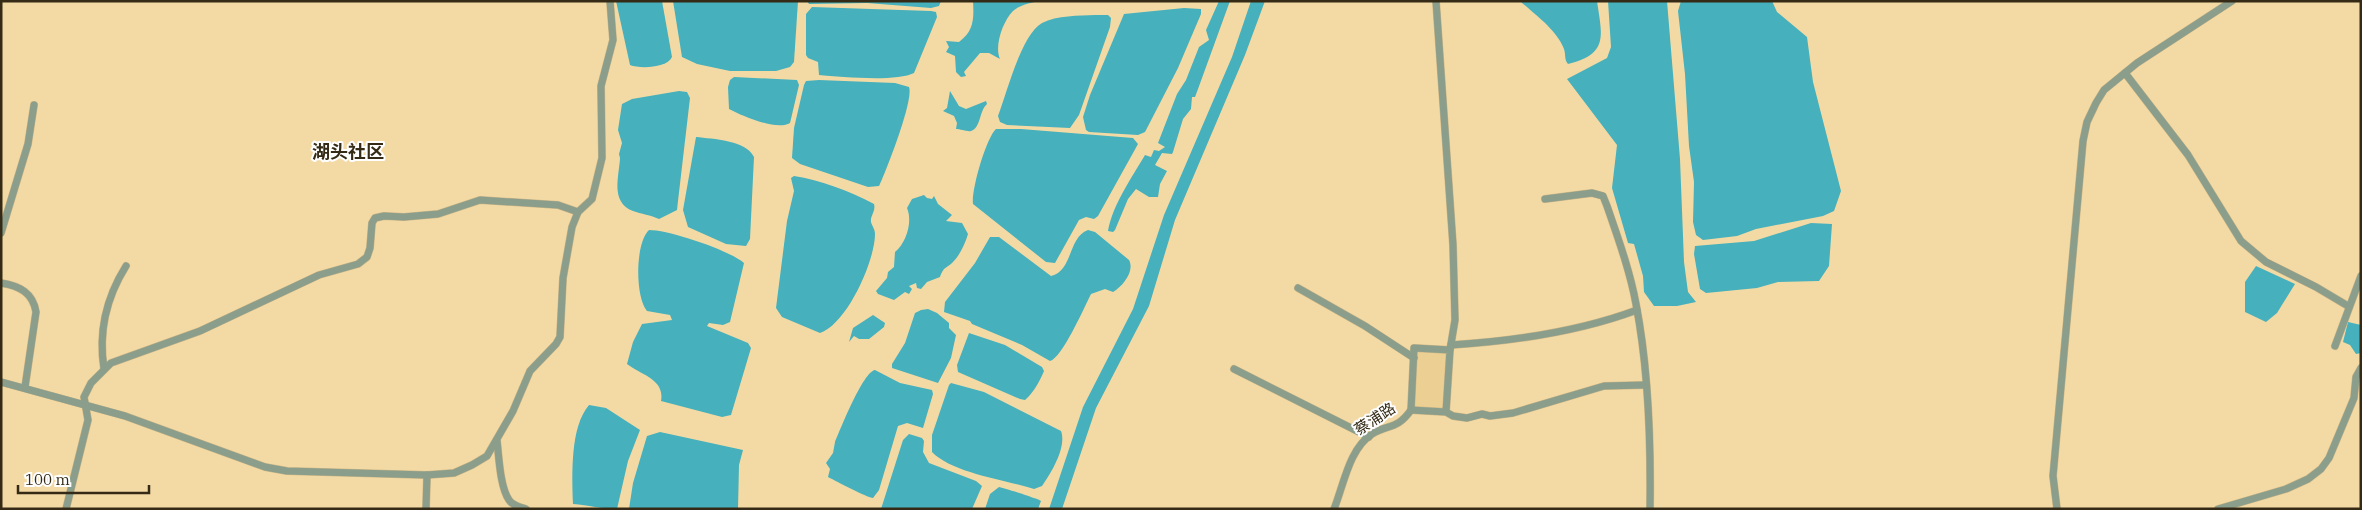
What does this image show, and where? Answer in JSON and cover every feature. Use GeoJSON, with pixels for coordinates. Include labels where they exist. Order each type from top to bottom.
{"type":"FeatureCollection","features":[{"type":"Feature","properties":{"kind":"street"},"geometry":{"type":"LineString","coordinates":[[1,382],[126,416],[265,467],[287,471],[427,475],[454,473],[472,466],[487,456],[513,412],[530,370],[560,338],[564,278],[572,227],[578,212],[592,199],[602,158],[601,86],[613,40],[610,1]]}},
{"type":"Feature","properties":{"kind":"street"},"geometry":{"type":"LineString","coordinates":[[1436,1],[1453,245],[1455,320],[1446,412]]}},
{"type":"Feature","properties":{"kind":"street"},"geometry":{"type":"LineString","coordinates":[[2057,509],[2054,476],[2083,141],[2096,103],[2104,90],[2125,73],[2232,1]]}},
{"type":"Feature","properties":{"kind":"street"},"geometry":{"type":"LineString","coordinates":[[2125,73],[2188,155],[2241,241],[2266,262],[2316,286],[2348,306]]}},
{"type":"Feature","properties":{"kind":"street"},"geometry":{"type":"LineString","coordinates":[[1,233],[28,144],[34,105]]}},
{"type":"Feature","properties":{"kind":"street"},"geometry":{"type":"LineString","coordinates":[[1545,199],[1592,193],[1603,196],[1619,243],[1637,310],[1651,438],[1650,509]]}},
{"type":"Feature","properties":{"kind":"street"},"geometry":{"type":"LineString","coordinates":[[66,509],[88,420],[84,404],[90,383],[110,363],[200,331],[319,275],[358,264],[367,256],[370,248],[372,223],[375,218],[438,214],[480,200],[558,205],[578,212]]}},
{"type":"Feature","properties":{"kind":"street"},"geometry":{"type":"LineString","coordinates":[[104,369],[102,338],[106,309],[126,266]]}},
{"type":"Feature","properties":{"kind":"street"},"geometry":{"type":"LineString","coordinates":[[2335,346],[2348,306],[2361,276]]}},
{"type":"Feature","properties":{"kind":"street"},"geometry":{"type":"LineString","coordinates":[[1,283],[22,289],[34,301],[36,312],[25,387]]}},
{"type":"Feature","properties":{"kind":"street"},"geometry":{"type":"LineString","coordinates":[[1298,288],[1365,326],[1414,358]]}},
{"type":"Feature","properties":{"kind":"street"},"geometry":{"type":"LineString","coordinates":[[1637,310],[1603,322],[1559,332],[1451,348],[1414,348],[1411,410],[1446,412],[1453,416],[1467,418],[1482,414],[1490,416],[1513,413],[1604,386],[1645,385]]}},
{"type":"Feature","properties":{"kind":"street"},"geometry":{"type":"LineString","coordinates":[[2218,509],[2286,489],[2308,479],[2321,469],[2329,458],[2354,398],[2356,377],[2361,368]]}},
{"type":"Feature","properties":{"kind":"street"},"geometry":{"type":"LineString","coordinates":[[1234,369],[1369,437]]}},
{"type":"Feature","properties":{"kind":"street","name":"蔡浦路"},"geometry":{"type":"LineString","coordinates":[[1334,509],[1357,447],[1373,433],[1393,427],[1411,410]]}},
{"type":"Feature","properties":{"kind":"street"},"geometry":{"type":"LineString","coordinates":[[497,441],[505,491],[509,501],[516,506],[526,509]]}},
{"type":"Feature","properties":{"kind":"street"},"geometry":{"type":"LineString","coordinates":[[426,509],[427,475]]}},
{"type":"Feature","properties":{"kind":"shaded area"},"geometry":{"type":"Polygon","coordinates":[[[1414,348],[1450,350],[1446,412],[1411,410],[1414,348]]]}},
{"type":"Feature","properties":{"kind":"water"},"geometry":{"type":"Polygon","coordinates":[[[616,1],[662,1],[672,57],[669,61],[653,67],[630,65],[616,1]]]}},
{"type":"Feature","properties":{"kind":"water"},"geometry":{"type":"Polygon","coordinates":[[[673,1],[798,1],[794,62],[790,67],[776,71],[730,71],[697,64],[682,57],[673,1]]]}},
{"type":"Feature","properties":{"kind":"water"},"geometry":{"type":"Polygon","coordinates":[[[807,1],[941,1],[939,6],[931,8],[867,3],[809,4],[807,1]]]}},
{"type":"Feature","properties":{"kind":"water"},"geometry":{"type":"Polygon","coordinates":[[[973,1],[1039,1],[1018,7],[1009,15],[999,41],[998,54],[1000,59],[989,53],[980,53],[964,72],[966,76],[961,77],[956,72],[955,56],[946,52],[949,47],[946,41],[959,42],[968,33],[973,19],[973,1]]]}},
{"type":"Feature","properties":{"kind":"water"},"geometry":{"type":"Polygon","coordinates":[[[1219,1],[1230,1],[1195,97],[1192,97],[1191,109],[1183,119],[1172,154],[1162,153],[1155,165],[1167,171],[1160,184],[1158,197],[1149,197],[1136,189],[1128,199],[1115,230],[1113,232],[1108,231],[1118,201],[1145,155],[1151,157],[1154,150],[1159,151],[1165,147],[1158,143],[1177,94],[1186,80],[1199,47],[1209,40],[1206,30],[1219,1]]]}},
{"type":"Feature","properties":{"kind":"water"},"geometry":{"type":"Polygon","coordinates":[[[1251,1],[1265,1],[1245,55],[1175,220],[1149,306],[1096,408],[1062,509],[1049,509],[1083,407],[1133,309],[1164,215],[1232,57],[1251,1]]]}},
{"type":"Feature","properties":{"kind":"water"},"geometry":{"type":"Polygon","coordinates":[[[1520,1],[1597,1],[1601,34],[1597,49],[1591,55],[1568,64],[1564,49],[1556,35],[1520,1]]]}},
{"type":"Feature","properties":{"kind":"water"},"geometry":{"type":"Polygon","coordinates":[[[1608,1],[1667,1],[1680,159],[1684,262],[1688,292],[1696,302],[1677,306],[1654,306],[1644,292],[1643,276],[1634,244],[1628,243],[1612,188],[1617,145],[1567,79],[1607,58],[1611,47],[1608,1]]]}},
{"type":"Feature","properties":{"kind":"water"},"geometry":{"type":"Polygon","coordinates":[[[1681,1],[1772,1],[1777,12],[1807,37],[1813,82],[1841,191],[1834,211],[1823,216],[1756,229],[1737,236],[1703,240],[1696,235],[1693,222],[1694,182],[1689,146],[1685,74],[1678,11],[1681,1]]]}},
{"type":"Feature","properties":{"kind":"water"},"geometry":{"type":"Polygon","coordinates":[[[812,7],[931,11],[936,12],[937,17],[914,73],[906,76],[882,78],[829,76],[819,75],[818,62],[808,58],[806,55],[806,14],[812,7]]]}},
{"type":"Feature","properties":{"kind":"water"},"geometry":{"type":"Polygon","coordinates":[[[1184,8],[1201,9],[1201,14],[1178,68],[1145,132],[1138,135],[1089,132],[1086,130],[1083,117],[1090,95],[1124,14],[1184,8]]]}},
{"type":"Feature","properties":{"kind":"water"},"geometry":{"type":"Polygon","coordinates":[[[1108,15],[1111,18],[1110,27],[1079,115],[1070,128],[1007,125],[1000,122],[998,116],[1016,65],[1034,29],[1048,20],[1068,16],[1108,15]]]}},
{"type":"Feature","properties":{"kind":"water"},"geometry":{"type":"Polygon","coordinates":[[[734,77],[797,80],[799,85],[790,123],[784,125],[768,124],[729,109],[728,87],[730,80],[734,77]]]}},
{"type":"Feature","properties":{"kind":"water"},"geometry":{"type":"Polygon","coordinates":[[[806,81],[895,83],[909,87],[904,120],[879,186],[868,187],[800,164],[792,158],[794,128],[804,85],[806,81]]]}},
{"type":"Feature","properties":{"kind":"water"},"geometry":{"type":"Polygon","coordinates":[[[679,91],[687,92],[690,98],[677,210],[659,219],[633,211],[621,202],[618,181],[619,154],[622,143],[618,130],[622,104],[632,99],[679,91]]]}},
{"type":"Feature","properties":{"kind":"water"},"geometry":{"type":"Polygon","coordinates":[[[950,91],[959,106],[966,109],[986,101],[987,104],[974,129],[970,131],[956,129],[957,123],[954,116],[943,111],[947,108],[950,91]]]}},
{"type":"Feature","properties":{"kind":"water"},"geometry":{"type":"Polygon","coordinates":[[[996,129],[1021,129],[1133,138],[1138,144],[1098,216],[1094,219],[1086,217],[1079,220],[1055,263],[1046,262],[973,204],[974,188],[980,165],[992,134],[996,129]]]}},
{"type":"Feature","properties":{"kind":"water"},"geometry":{"type":"Polygon","coordinates":[[[696,137],[737,144],[750,151],[754,157],[750,239],[746,246],[726,244],[688,227],[683,210],[696,137]]]}},
{"type":"Feature","properties":{"kind":"water"},"geometry":{"type":"Polygon","coordinates":[[[794,176],[835,187],[874,204],[871,223],[875,232],[874,246],[865,275],[840,318],[820,333],[782,317],[776,308],[787,221],[794,191],[791,178],[794,176]]]}},
{"type":"Feature","properties":{"kind":"water"},"geometry":{"type":"Polygon","coordinates":[[[924,195],[932,199],[934,196],[938,204],[952,215],[946,221],[962,223],[968,234],[958,256],[944,269],[940,277],[927,282],[921,289],[917,288],[916,283],[909,286],[912,289],[909,294],[905,292],[894,300],[878,294],[876,291],[887,278],[888,272],[894,267],[895,252],[905,238],[909,226],[907,208],[912,199],[924,195]]]}},
{"type":"Feature","properties":{"kind":"water"},"geometry":{"type":"Polygon","coordinates":[[[1811,223],[1832,224],[1829,266],[1819,281],[1778,282],[1757,288],[1706,293],[1700,289],[1694,254],[1695,246],[1754,241],[1811,223]]]}},
{"type":"Feature","properties":{"kind":"water"},"geometry":{"type":"Polygon","coordinates":[[[649,230],[670,233],[698,242],[726,252],[744,263],[730,322],[723,325],[709,323],[707,326],[748,343],[751,348],[731,415],[722,417],[661,401],[661,394],[656,383],[627,364],[633,342],[642,324],[672,320],[670,315],[647,311],[640,294],[639,258],[644,237],[649,230]]]}},
{"type":"Feature","properties":{"kind":"water"},"geometry":{"type":"Polygon","coordinates":[[[1088,230],[1095,232],[1129,260],[1129,273],[1121,286],[1113,292],[1105,289],[1091,294],[1066,342],[1055,358],[1050,361],[1022,345],[972,324],[970,321],[944,312],[945,302],[975,263],[990,237],[999,237],[1051,276],[1063,268],[1077,239],[1088,230]]]}},
{"type":"Feature","properties":{"kind":"water"},"geometry":{"type":"Polygon","coordinates":[[[2256,266],[2295,284],[2277,313],[2266,322],[2245,312],[2245,282],[2256,266]]]}},
{"type":"Feature","properties":{"kind":"water"},"geometry":{"type":"Polygon","coordinates":[[[928,309],[937,313],[949,323],[949,328],[956,335],[951,358],[938,383],[892,368],[892,364],[905,343],[915,313],[928,309]]]}},
{"type":"Feature","properties":{"kind":"water"},"geometry":{"type":"Polygon","coordinates":[[[873,315],[885,323],[884,327],[869,339],[859,339],[854,336],[849,342],[853,328],[873,315]]]}},
{"type":"Feature","properties":{"kind":"water"},"geometry":{"type":"Polygon","coordinates":[[[2348,322],[2361,325],[2361,353],[2356,354],[2350,345],[2343,342],[2348,322]]]}},
{"type":"Feature","properties":{"kind":"water"},"geometry":{"type":"Polygon","coordinates":[[[969,333],[1005,345],[1042,367],[1044,371],[1040,379],[1025,400],[958,372],[957,365],[969,333]]]}},
{"type":"Feature","properties":{"kind":"water"},"geometry":{"type":"Polygon","coordinates":[[[875,370],[900,383],[932,390],[933,394],[923,428],[907,423],[898,426],[879,490],[873,498],[828,477],[830,469],[826,463],[833,453],[835,442],[859,390],[870,373],[875,370]]]}},
{"type":"Feature","properties":{"kind":"water"},"geometry":{"type":"Polygon","coordinates":[[[951,383],[984,392],[1061,431],[1062,445],[1060,452],[1054,467],[1042,486],[1034,489],[966,471],[941,459],[932,452],[932,435],[951,383]]]}},
{"type":"Feature","properties":{"kind":"water"},"geometry":{"type":"Polygon","coordinates":[[[589,405],[606,408],[640,430],[628,461],[617,509],[573,504],[575,438],[583,414],[589,405]]]}},
{"type":"Feature","properties":{"kind":"water"},"geometry":{"type":"Polygon","coordinates":[[[660,432],[743,450],[739,465],[738,509],[629,509],[633,483],[647,436],[660,432]]]}},
{"type":"Feature","properties":{"kind":"water"},"geometry":{"type":"Polygon","coordinates":[[[909,434],[922,438],[924,441],[923,452],[929,463],[976,481],[982,486],[972,509],[881,509],[903,440],[909,434]]]}},
{"type":"Feature","properties":{"kind":"water"},"geometry":{"type":"Polygon","coordinates":[[[999,487],[1041,501],[1038,509],[985,509],[990,494],[999,487]]]}},
{"type":"Feature","properties":{"kind":"district","name":"湖头社区"},"geometry":{"type":"Point","coordinates":[348,152]}}]}
